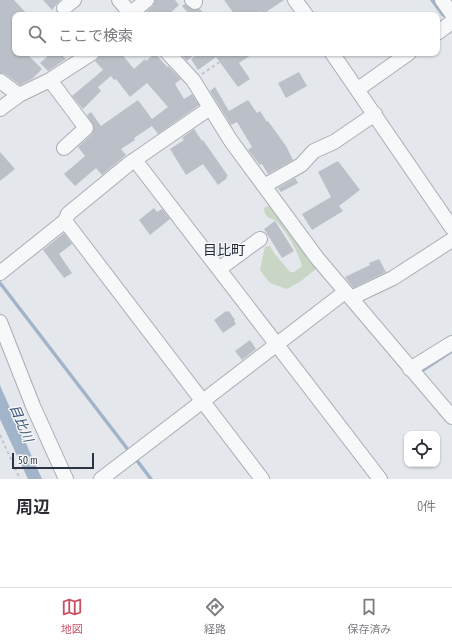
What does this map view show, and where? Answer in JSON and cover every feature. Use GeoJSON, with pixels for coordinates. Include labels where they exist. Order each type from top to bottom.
{"type":"FeatureCollection","features":[{"type":"Feature","properties":{"kind":"street"},"geometry":{"type":"LineString","coordinates":[[119,0],[130,12]]}},
{"type":"Feature","properties":{"kind":"street"},"geometry":{"type":"LineString","coordinates":[[134,12],[147,0]]}},
{"type":"Feature","properties":{"kind":"street"},"geometry":{"type":"LineString","coordinates":[[442,0],[452,14]]}},
{"type":"Feature","properties":{"kind":"street"},"geometry":{"type":"LineString","coordinates":[[440,31],[452,22]]}},
{"type":"Feature","properties":{"kind":"street"},"geometry":{"type":"LineString","coordinates":[[0,109],[20,95],[50,80],[83,56]]}},
{"type":"Feature","properties":{"kind":"street"},"geometry":{"type":"LineString","coordinates":[[171,56],[193,80],[231,141],[317,258],[452,417]]}},
{"type":"Feature","properties":{"kind":"street"},"geometry":{"type":"LineString","coordinates":[[334,56],[452,228]]}},
{"type":"Feature","properties":{"kind":"street"},"geometry":{"type":"LineString","coordinates":[[358,89],[405,56]]}},
{"type":"Feature","properties":{"kind":"street"},"geometry":{"type":"LineString","coordinates":[[50,80],[86,128],[64,148]]}},
{"type":"Feature","properties":{"kind":"street"},"geometry":{"type":"LineString","coordinates":[[0,81],[20,95]]}},
{"type":"Feature","properties":{"kind":"street"},"geometry":{"type":"LineString","coordinates":[[0,273],[65,221],[68,214],[135,160],[210,108]]}},
{"type":"Feature","properties":{"kind":"street"},"geometry":{"type":"LineString","coordinates":[[264,186],[301,164],[314,151],[334,142],[375,114]]}},
{"type":"Feature","properties":{"kind":"street"},"geometry":{"type":"LineString","coordinates":[[135,160],[380,479]]}},
{"type":"Feature","properties":{"kind":"street"},"geometry":{"type":"LineString","coordinates":[[65,221],[262,479]]}},
{"type":"Feature","properties":{"kind":"street"},"geometry":{"type":"LineString","coordinates":[[219,268],[260,239]]}},
{"type":"Feature","properties":{"kind":"street"},"geometry":{"type":"LineString","coordinates":[[101,479],[277,344],[348,295],[393,278],[452,240]]}},
{"type":"Feature","properties":{"kind":"street"},"geometry":{"type":"LineString","coordinates":[[0,322],[33,406],[66,479]]}},
{"type":"Feature","properties":{"kind":"street"},"geometry":{"type":"LineString","coordinates":[[410,369],[452,343]]}},
{"type":"Feature","properties":{"kind":"path"},"geometry":{"type":"LineString","coordinates":[[193,80],[229,56]]}},
{"type":"Feature","properties":{"kind":"path"},"geometry":{"type":"LineString","coordinates":[[0,435],[20,479]]}},
{"type":"Feature","properties":{"kind":"green space"},"geometry":{"type":"Polygon","coordinates":[[[268,206],[272,207],[317,268],[301,281],[287,289],[270,283],[260,270],[265,247],[270,246],[290,272],[294,272],[302,266],[292,243],[285,232],[276,221],[267,217],[264,208],[268,206]]]}},
{"type":"Feature","properties":{"kind":"water"},"geometry":{"type":"Polygon","coordinates":[[[0,385],[42,479],[28,479],[0,419],[0,385]]]}},
{"type":"Feature","properties":{"kind":"building"},"geometry":{"type":"Polygon","coordinates":[[[0,0],[14,0],[25,12],[12,12],[12,56],[29,56],[42,69],[32,79],[20,85],[5,74],[0,73],[0,0]]]}},
{"type":"Feature","properties":{"kind":"building"},"geometry":{"type":"Polygon","coordinates":[[[43,0],[60,0],[52,10],[43,0]]]}},
{"type":"Feature","properties":{"kind":"building"},"geometry":{"type":"Polygon","coordinates":[[[155,0],[175,0],[179,5],[171,12],[146,12],[153,6],[155,0]]]}},
{"type":"Feature","properties":{"kind":"building"},"geometry":{"type":"Polygon","coordinates":[[[224,0],[284,0],[266,12],[233,12],[224,0]]]}},
{"type":"Feature","properties":{"kind":"building"},"geometry":{"type":"Polygon","coordinates":[[[185,4],[194,10],[200,9],[202,12],[187,12],[182,6],[185,4]]]}},
{"type":"Feature","properties":{"kind":"building"},"geometry":{"type":"Polygon","coordinates":[[[48,56],[63,56],[66,59],[48,71],[40,63],[48,56]]]}},
{"type":"Feature","properties":{"kind":"building"},"geometry":{"type":"Polygon","coordinates":[[[123,56],[134,69],[145,59],[146,61],[152,56],[158,56],[167,67],[168,66],[181,79],[175,84],[184,99],[192,94],[199,105],[158,134],[152,126],[121,149],[126,155],[102,175],[96,168],[75,186],[64,174],[85,156],[78,147],[92,134],[94,127],[87,115],[91,112],[101,126],[138,100],[152,119],[168,107],[147,83],[130,97],[116,79],[114,80],[111,76],[98,87],[101,91],[83,109],[72,96],[103,70],[95,61],[99,57],[123,56]]]}},
{"type":"Feature","properties":{"kind":"building"},"geometry":{"type":"Polygon","coordinates":[[[183,56],[193,56],[187,61],[183,56]]]}},
{"type":"Feature","properties":{"kind":"building"},"geometry":{"type":"Polygon","coordinates":[[[195,56],[250,56],[239,63],[250,79],[238,87],[216,57],[198,70],[191,59],[195,56]]]}},
{"type":"Feature","properties":{"kind":"building"},"geometry":{"type":"Polygon","coordinates":[[[299,72],[307,86],[286,98],[278,83],[299,72]]]}},
{"type":"Feature","properties":{"kind":"building"},"geometry":{"type":"Polygon","coordinates":[[[215,87],[229,111],[248,100],[257,113],[260,111],[286,146],[293,160],[268,174],[262,164],[260,165],[248,150],[252,147],[237,122],[231,125],[210,91],[215,87]]]}},
{"type":"Feature","properties":{"kind":"building"},"geometry":{"type":"Polygon","coordinates":[[[194,129],[228,176],[218,185],[203,164],[186,175],[170,149],[184,140],[182,138],[194,129]]]}},
{"type":"Feature","properties":{"kind":"building"},"geometry":{"type":"Polygon","coordinates":[[[0,152],[15,169],[0,181],[0,152]]]}},
{"type":"Feature","properties":{"kind":"building"},"geometry":{"type":"Polygon","coordinates":[[[338,161],[360,190],[339,206],[343,211],[312,230],[302,214],[331,197],[318,172],[338,161]]]}},
{"type":"Feature","properties":{"kind":"building"},"geometry":{"type":"Polygon","coordinates":[[[295,178],[298,183],[281,192],[278,188],[295,178]]]}},
{"type":"Feature","properties":{"kind":"building"},"geometry":{"type":"Polygon","coordinates":[[[154,208],[157,212],[162,209],[170,219],[150,235],[139,220],[154,208]]]}},
{"type":"Feature","properties":{"kind":"building"},"geometry":{"type":"Polygon","coordinates":[[[275,221],[294,251],[282,258],[264,229],[275,221]]]}},
{"type":"Feature","properties":{"kind":"building"},"geometry":{"type":"Polygon","coordinates":[[[64,233],[72,244],[59,254],[72,273],[64,278],[43,250],[64,233]]]}},
{"type":"Feature","properties":{"kind":"building"},"geometry":{"type":"Polygon","coordinates":[[[379,259],[386,272],[353,288],[345,277],[379,259]]]}},
{"type":"Feature","properties":{"kind":"building"},"geometry":{"type":"Polygon","coordinates":[[[226,311],[229,311],[236,324],[223,333],[214,320],[226,311]]]}},
{"type":"Feature","properties":{"kind":"building"},"geometry":{"type":"Polygon","coordinates":[[[250,340],[256,349],[242,360],[235,351],[250,340]]]}},
{"type":"Feature","properties":{"kind":"waterway"},"geometry":{"type":"LineString","coordinates":[[432,0],[443,15]]}},
{"type":"Feature","properties":{"kind":"waterway"},"geometry":{"type":"LineString","coordinates":[[0,283],[129,451]]}},
{"type":"Feature","properties":{"kind":"waterway"},"geometry":{"type":"LineString","coordinates":[[423,370],[452,351]]}},
{"type":"Feature","properties":{"kind":"waterway"},"geometry":{"type":"LineString","coordinates":[[135,458],[151,479]]}},
{"type":"Feature","properties":{"kind":"district","name":"目比町"},"geometry":{"type":"Point","coordinates":[224,250]}},
{"type":"Feature","properties":{"kind":"water label","name":"目比川"},"geometry":{"type":"Point","coordinates":[22,423]}}]}
